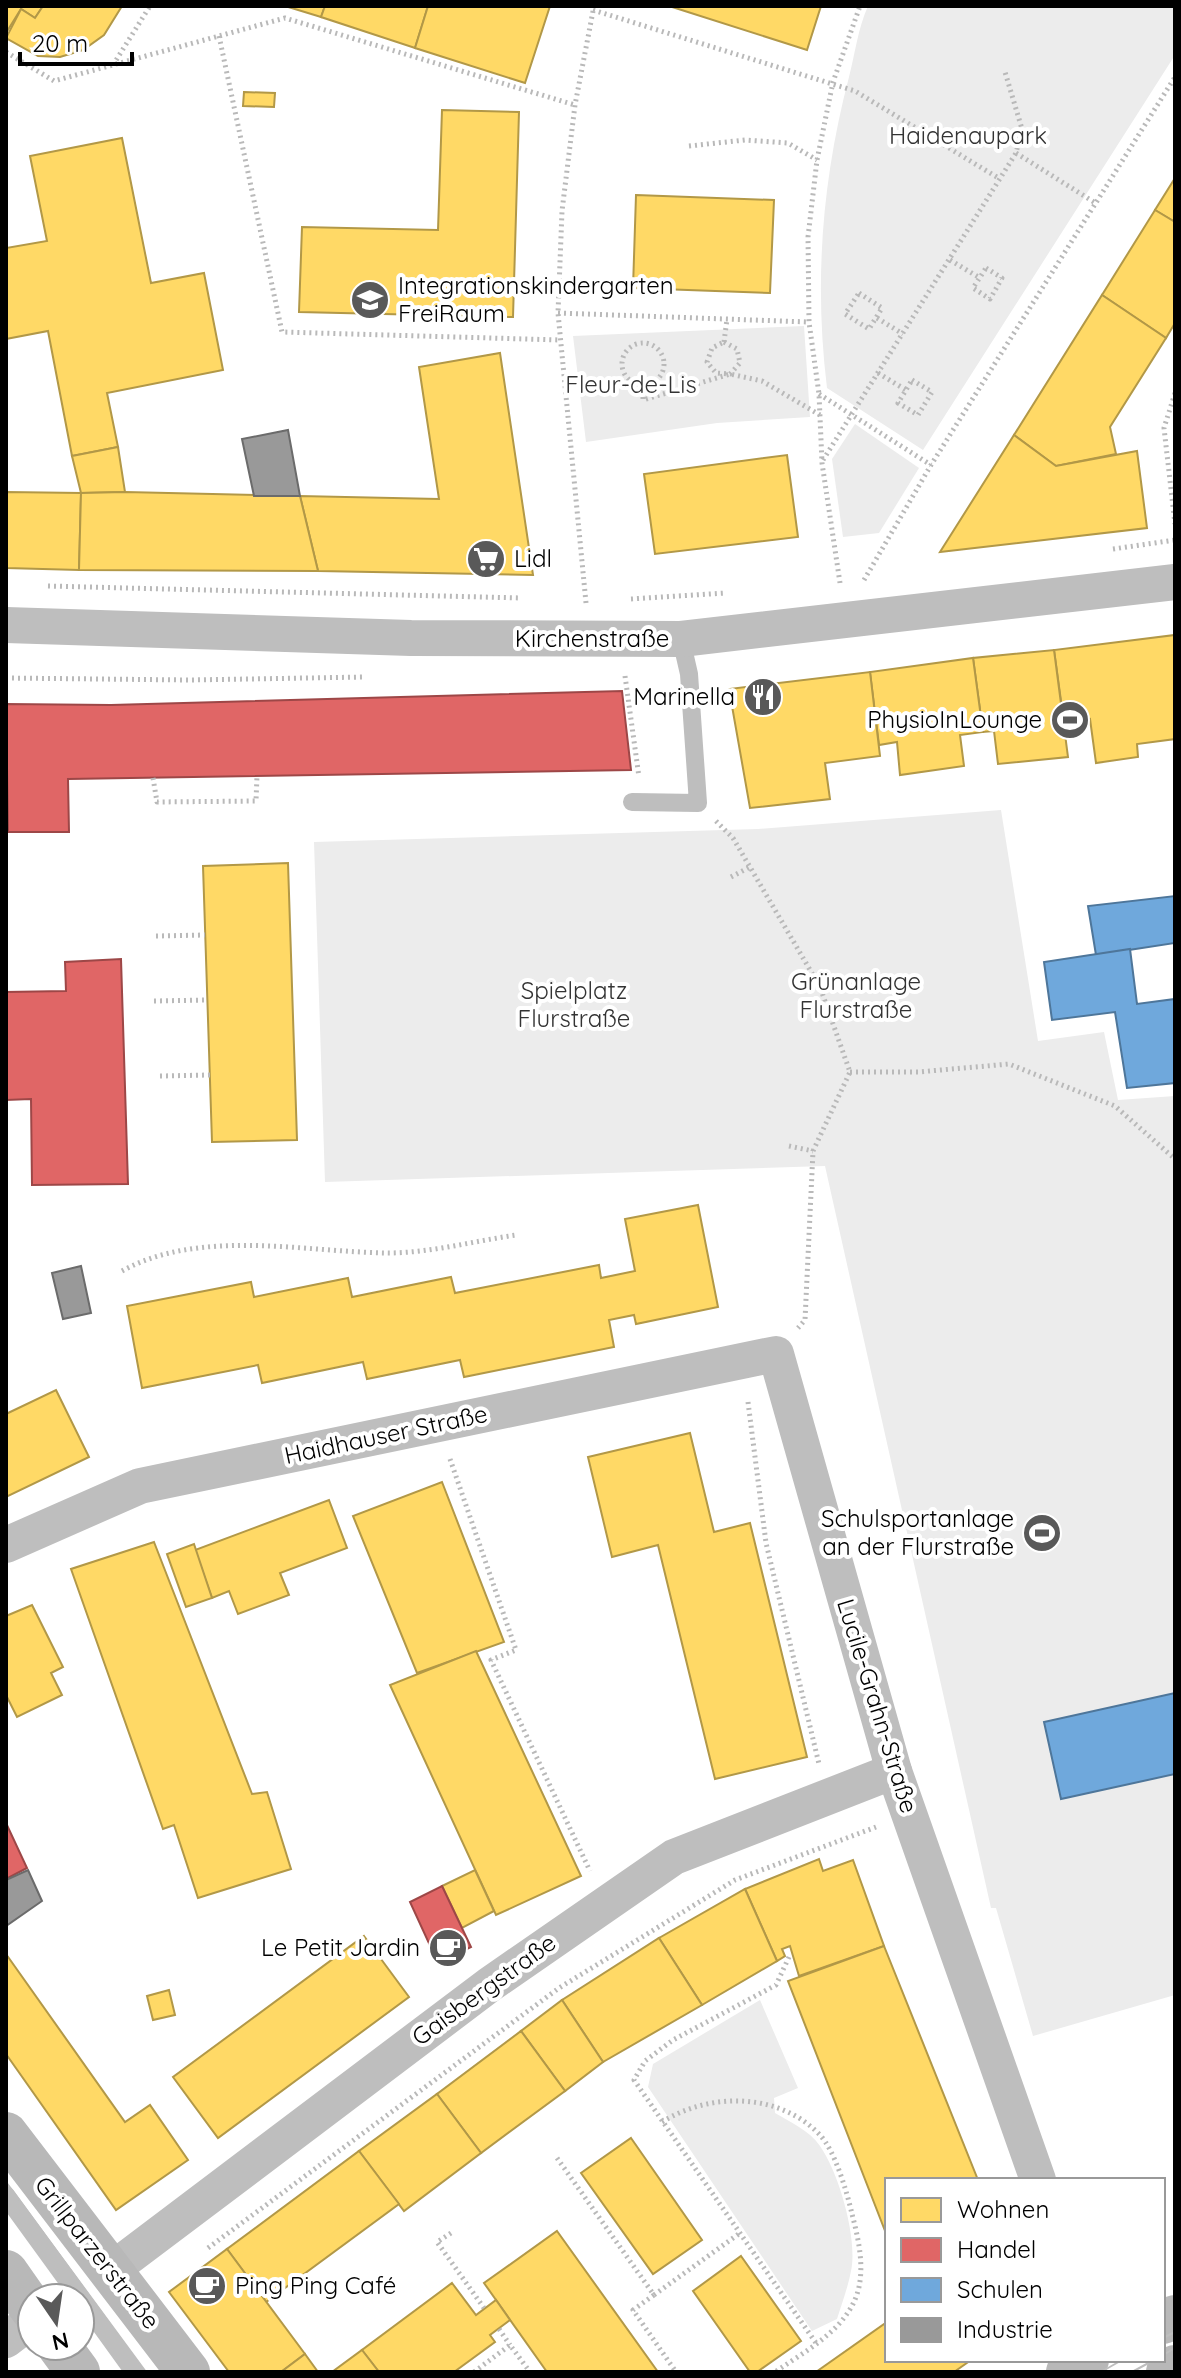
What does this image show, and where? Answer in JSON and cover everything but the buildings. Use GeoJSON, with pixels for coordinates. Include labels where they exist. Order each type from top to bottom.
{"type":"FeatureCollection","features":[{"type":"Feature","properties":{"kind":"main road","name":"Grillparzerstraße"},"geometry":{"type":"LineString","coordinates":[[6,2134],[188,2372]]}},
{"type":"Feature","properties":{"kind":"main road"},"geometry":{"type":"LineString","coordinates":[[1168,2372],[1175,2367]]}},
{"type":"Feature","properties":{"kind":"street","name":"Kirchenstraße"},"geometry":{"type":"LineString","coordinates":[[6,625],[411,638],[681,639],[1175,582]]}},
{"type":"Feature","properties":{"kind":"street","name":"Haidhauser Straße"},"geometry":{"type":"LineString","coordinates":[[6,1545],[140,1486],[759,1357]]}},
{"type":"Feature","properties":{"kind":"street","name":"Lucile-Grahn-Straße"},"geometry":{"type":"LineString","coordinates":[[759,1357],[894,1771],[1037,2178]]}},
{"type":"Feature","properties":{"kind":"street","name":"Gaisbergstraße"},"geometry":{"type":"LineString","coordinates":[[110,2271],[477,1993],[674,1857],[894,1771]]}},
{"type":"Feature","properties":{"kind":"lane"},"geometry":{"type":"LineString","coordinates":[[637,802],[698,803],[689,674],[681,639]]}},
{"type":"Feature","properties":{"kind":"lane"},"geometry":{"type":"LineString","coordinates":[[6,2195],[135,2372]]}},
{"type":"Feature","properties":{"kind":"path"},"geometry":{"type":"LineString","coordinates":[[113,65],[150,6]]}},
{"type":"Feature","properties":{"kind":"path"},"geometry":{"type":"LineString","coordinates":[[840,583],[822,463],[819,394],[809,322],[808,237],[817,160],[833,82],[860,6]]}},
{"type":"Feature","properties":{"kind":"path"},"geometry":{"type":"LineString","coordinates":[[586,600],[558,313],[562,211],[575,105],[594,8],[855,91],[1000,179]]}},
{"type":"Feature","properties":{"kind":"path"},"geometry":{"type":"LineString","coordinates":[[6,52],[54,81],[285,18],[575,105]]}},
{"type":"Feature","properties":{"kind":"path"},"geometry":{"type":"LineString","coordinates":[[219,36],[282,332],[560,340]]}},
{"type":"Feature","properties":{"kind":"path"},"geometry":{"type":"LineString","coordinates":[[822,463],[1016,153],[1022,129],[1005,72]]}},
{"type":"Feature","properties":{"kind":"path"},"geometry":{"type":"LineString","coordinates":[[863,582],[931,465],[1175,77]]}},
{"type":"Feature","properties":{"kind":"path"},"geometry":{"type":"LineString","coordinates":[[689,146],[745,140],[788,143],[817,160]]}},
{"type":"Feature","properties":{"kind":"path"},"geometry":{"type":"LineString","coordinates":[[1016,153],[1097,204]]}},
{"type":"Feature","properties":{"kind":"path"},"geometry":{"type":"LineString","coordinates":[[950,260],[980,278]]}},
{"type":"Feature","properties":{"kind":"path"},"geometry":{"type":"LineString","coordinates":[[986,268],[1002,278],[990,299],[973,288],[980,278],[986,268]]}},
{"type":"Feature","properties":{"kind":"path"},"geometry":{"type":"LineString","coordinates":[[859,293],[882,308],[877,318],[869,329],[845,314],[859,293]]}},
{"type":"Feature","properties":{"kind":"path"},"geometry":{"type":"LineString","coordinates":[[558,313],[809,322]]}},
{"type":"Feature","properties":{"kind":"path"},"geometry":{"type":"LineString","coordinates":[[877,318],[903,334]]}},
{"type":"Feature","properties":{"kind":"path"},"geometry":{"type":"LineString","coordinates":[[724,342],[727,319]]}},
{"type":"Feature","properties":{"kind":"path"},"geometry":{"type":"LineString","coordinates":[[639,342],[659,348],[664,357],[661,377],[643,385],[633,383],[622,365],[623,355],[639,342]]}},
{"type":"Feature","properties":{"kind":"path"},"geometry":{"type":"LineString","coordinates":[[643,385],[643,400],[730,374],[740,363],[737,349],[724,342]]}},
{"type":"Feature","properties":{"kind":"path"},"geometry":{"type":"LineString","coordinates":[[724,342],[712,348],[707,362],[716,373],[762,381],[820,415]]}},
{"type":"Feature","properties":{"kind":"path"},"geometry":{"type":"LineString","coordinates":[[878,373],[906,390]]}},
{"type":"Feature","properties":{"kind":"path"},"geometry":{"type":"LineString","coordinates":[[912,380],[932,392],[918,415],[898,403],[906,390],[912,380]]}},
{"type":"Feature","properties":{"kind":"path"},"geometry":{"type":"LineString","coordinates":[[819,394],[931,465]]}},
{"type":"Feature","properties":{"kind":"path"},"geometry":{"type":"LineString","coordinates":[[1174,398],[1164,428],[1175,524]]}},
{"type":"Feature","properties":{"kind":"path"},"geometry":{"type":"LineString","coordinates":[[1097,551],[1175,540]]}},
{"type":"Feature","properties":{"kind":"path"},"geometry":{"type":"LineString","coordinates":[[829,585],[879,580]]}},
{"type":"Feature","properties":{"kind":"path"},"geometry":{"type":"LineString","coordinates":[[35,586],[527,598]]}},
{"type":"Feature","properties":{"kind":"path"},"geometry":{"type":"LineString","coordinates":[[628,599],[729,593]]}},
{"type":"Feature","properties":{"kind":"path"},"geometry":{"type":"LineString","coordinates":[[571,600],[600,600]]}},
{"type":"Feature","properties":{"kind":"path"},"geometry":{"type":"LineString","coordinates":[[625,675],[637,802]]}},
{"type":"Feature","properties":{"kind":"path"},"geometry":{"type":"LineString","coordinates":[[153,778],[157,802],[256,801],[257,776]]}},
{"type":"Feature","properties":{"kind":"path"},"geometry":{"type":"LineString","coordinates":[[698,803],[733,838],[820,987],[850,1072],[813,1151],[805,1320],[759,1357],[766,1543],[827,1796]]}},
{"type":"Feature","properties":{"kind":"path"},"geometry":{"type":"LineString","coordinates":[[731,877],[750,867]]}},
{"type":"Feature","properties":{"kind":"path"},"geometry":{"type":"LineString","coordinates":[[156,936],[205,935]]}},
{"type":"Feature","properties":{"kind":"path"},"geometry":{"type":"LineString","coordinates":[[154,1001],[207,1000]]}},
{"type":"Feature","properties":{"kind":"path"},"geometry":{"type":"LineString","coordinates":[[850,1072],[918,1072],[1009,1064],[1115,1106],[1175,1159]]}},
{"type":"Feature","properties":{"kind":"path"},"geometry":{"type":"LineString","coordinates":[[160,1076],[210,1075]]}},
{"type":"Feature","properties":{"kind":"path"},"geometry":{"type":"LineString","coordinates":[[789,1146],[813,1151]]}},
{"type":"Feature","properties":{"kind":"path"},"geometry":{"type":"LineString","coordinates":[[122,1271],[136,1263],[212,1247],[392,1253],[516,1235]]}},
{"type":"Feature","properties":{"kind":"path"},"geometry":{"type":"LineString","coordinates":[[438,1424],[516,1650],[491,1660],[605,1904]]}},
{"type":"Feature","properties":{"kind":"path"},"geometry":{"type":"LineString","coordinates":[[199,2255],[559,1988],[735,1880],[909,1814]]}},
{"type":"Feature","properties":{"kind":"path"},"geometry":{"type":"LineString","coordinates":[[789,1957],[776,1985],[673,2040],[645,2061],[634,2080],[816,2343]]}},
{"type":"Feature","properties":{"kind":"path"},"geometry":{"type":"LineString","coordinates":[[662,2122],[685,2108],[731,2100],[778,2105],[821,2136],[846,2189],[860,2245],[859,2288],[836,2329],[775,2372]]}},
{"type":"Feature","properties":{"kind":"path"},"geometry":{"type":"LineString","coordinates":[[557,2158],[654,2295]]}},
{"type":"Feature","properties":{"kind":"path"},"geometry":{"type":"LineString","coordinates":[[451,2233],[437,2242],[484,2308]]}},
{"type":"Feature","properties":{"kind":"path"},"geometry":{"type":"LineString","coordinates":[[676,2372],[633,2310],[740,2233]]}},
{"type":"Feature","properties":{"kind":"path"},"geometry":{"type":"LineString","coordinates":[[499,2329],[530,2372]]}},
{"type":"Feature","properties":{"kind":"path"},"geometry":{"type":"LineString","coordinates":[[474,2372],[510,2345]]}},
{"type":"Feature","properties":{"kind":"green space","name":"Haidenaupark"},"geometry":{"type":"Polygon","coordinates":[[[868,6],[1175,6],[1175,55],[923,450],[827,388],[821,270],[827,193],[840,116],[868,6]]]}},
{"type":"Feature","properties":{"kind":"green space","name":"Fleur-de-Lis"},"geometry":{"type":"Polygon","coordinates":[[[804,326],[810,417],[717,423],[586,442],[573,336],[804,326]]]}},
{"type":"Feature","properties":{"kind":"green space"},"geometry":{"type":"Polygon","coordinates":[[[855,424],[919,468],[879,533],[843,537],[832,459],[855,424]]]}},
{"type":"Feature","properties":{"kind":"green space","name":"Grünanlage Flurstraße"},"geometry":{"type":"Polygon","coordinates":[[[1001,810],[1038,1041],[1104,1032],[1118,1100],[1175,1096],[1175,1995],[1033,2036],[996,1908],[991,1908],[825,1166],[325,1182],[314,842],[758,829],[1001,810]]]}},
{"type":"Feature","properties":{"kind":"green space"},"geometry":{"type":"Polygon","coordinates":[[[760,2000],[798,2088],[774,2098],[775,2113],[805,2131],[820,2146],[840,2189],[852,2242],[851,2271],[837,2319],[812,2331],[648,2087],[653,2064],[760,2000]]]}},
{"type":"Feature","properties":{"kind":"tram line"},"geometry":{"type":"LineString","coordinates":[[6,2182],[146,2372]]}},
{"type":"Feature","properties":{"kind":"tram line"},"geometry":{"type":"LineString","coordinates":[[6,2210],[58,2282]]}},
{"type":"Feature","properties":{"kind":"tram line"},"geometry":{"type":"LineString","coordinates":[[1165,2337],[1175,2332]]}},
{"type":"Feature","properties":{"kind":"tram line"},"geometry":{"type":"LineString","coordinates":[[96,2333],[124,2372]]}},
{"type":"Feature","properties":{"kind":"tram line"},"geometry":{"type":"LineString","coordinates":[[1165,2354],[1175,2348]]}},
{"type":"Feature","properties":{"kind":"tram line"},"geometry":{"type":"LineString","coordinates":[[1101,2372],[1118,2362]]}},
{"type":"Feature","properties":{"kind":"tram line"},"geometry":{"type":"LineString","coordinates":[[1132,2372],[1150,2362]]}},
{"type":"Feature","properties":{"kind":"place","name":"Integrationskindergarten FreiRaum"},"geometry":{"type":"Point","coordinates":[370,300]}},
{"type":"Feature","properties":{"kind":"place","name":"Lidl"},"geometry":{"type":"Point","coordinates":[486,559]}},
{"type":"Feature","properties":{"kind":"place","name":"Marinella"},"geometry":{"type":"Point","coordinates":[763,697]}},
{"type":"Feature","properties":{"kind":"place","name":"PhysioInLounge"},"geometry":{"type":"Point","coordinates":[1070,720]}},
{"type":"Feature","properties":{"kind":"place","name":"Schulsportanlage an der Flurstraße"},"geometry":{"type":"Point","coordinates":[1042,1533]}},
{"type":"Feature","properties":{"kind":"place","name":"Le Petit Jardin"},"geometry":{"type":"Point","coordinates":[448,1948]}},
{"type":"Feature","properties":{"kind":"place","name":"Ping Ping Café"},"geometry":{"type":"Point","coordinates":[207,2286]}},
{"type":"Feature","properties":{"kind":"park label","name":"Spielplatz Flurstraße"},"geometry":{"type":"Point","coordinates":[574,1005]}}]}
